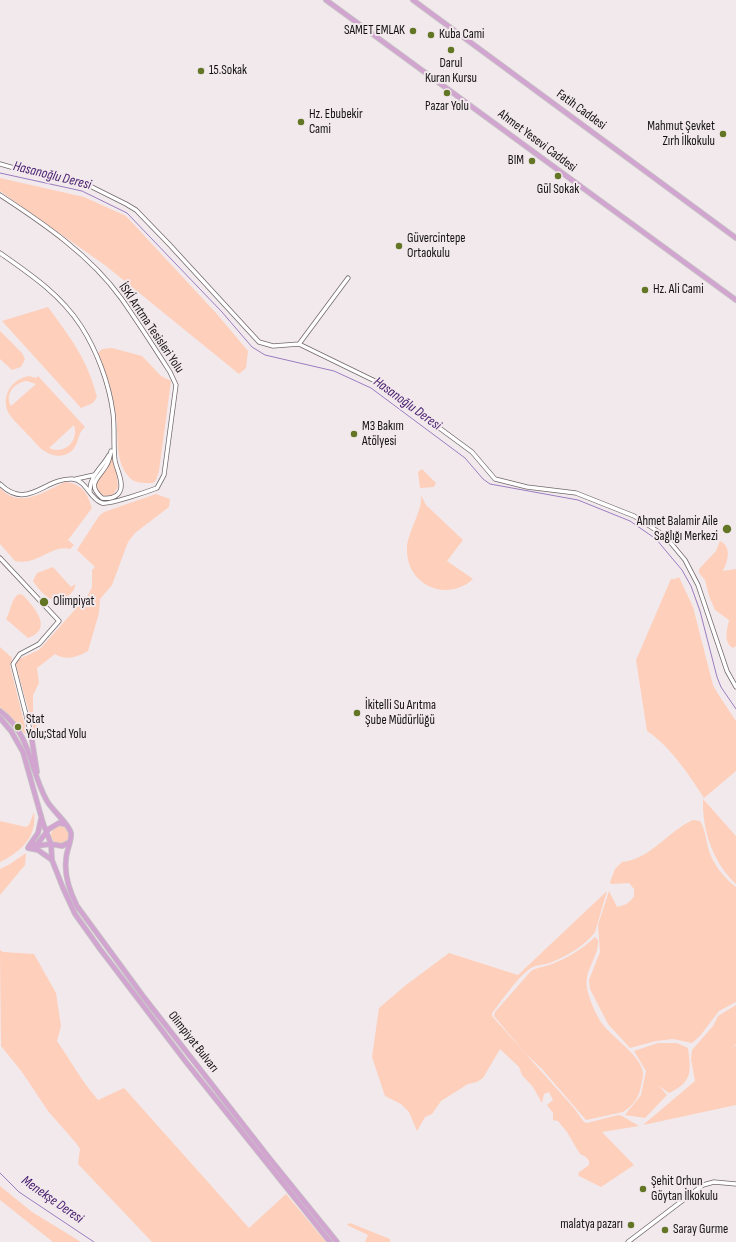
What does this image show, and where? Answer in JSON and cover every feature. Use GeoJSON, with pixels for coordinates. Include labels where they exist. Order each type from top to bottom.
{"type":"FeatureCollection","features":[{"type":"Feature","properties":{"kind":"main road","name":"Ahmet Yesevi Caddesi"},"geometry":{"type":"LineString","coordinates":[[326,0],[735,298]]}},
{"type":"Feature","properties":{"kind":"main road","name":"Fatih Caddesi"},"geometry":{"type":"LineString","coordinates":[[413,0],[736,238]]}},
{"type":"Feature","properties":{"kind":"main road"},"geometry":{"type":"LineString","coordinates":[[0,711],[15,725],[23,738],[48,804],[71,832],[70,842],[62,846],[51,844],[28,848]]}},
{"type":"Feature","properties":{"kind":"main road"},"geometry":{"type":"LineString","coordinates":[[0,718],[19,743],[27,763],[42,818],[51,844]]}},
{"type":"Feature","properties":{"kind":"main road"},"geometry":{"type":"LineString","coordinates":[[23,738],[29,737],[31,734]]}},
{"type":"Feature","properties":{"kind":"main road"},"geometry":{"type":"LineString","coordinates":[[27,763],[31,734]]}},
{"type":"Feature","properties":{"kind":"main road"},"geometry":{"type":"LineString","coordinates":[[31,734],[36,758],[38,780]]}},
{"type":"Feature","properties":{"kind":"main road"},"geometry":{"type":"LineString","coordinates":[[28,848],[35,838],[42,818]]}},
{"type":"Feature","properties":{"kind":"main road"},"geometry":{"type":"LineString","coordinates":[[28,848],[38,843],[49,829],[56,824],[59,823],[66,825]]}},
{"type":"Feature","properties":{"kind":"main road","name":"Olimpiyat Bulvarı"},"geometry":{"type":"LineString","coordinates":[[70,842],[66,859],[67,881],[77,906],[90,926],[257,1142],[337,1242]]}},
{"type":"Feature","properties":{"kind":"main road","name":"Olimpiyat Bulvarı"},"geometry":{"type":"LineString","coordinates":[[51,844],[52,860],[63,888],[76,914],[100,949],[223,1108],[330,1242]]}},
{"type":"Feature","properties":{"kind":"main road"},"geometry":{"type":"LineString","coordinates":[[28,848],[38,850],[52,860]]}},
{"type":"Feature","properties":{"kind":"street"},"geometry":{"type":"LineString","coordinates":[[0,164],[28,172],[86,184],[136,210],[229,308],[259,342],[273,346],[299,344],[376,382],[472,452],[495,479],[527,487],[576,493],[634,516],[665,536],[685,560],[698,585],[727,670],[736,687]]}},
{"type":"Feature","properties":{"kind":"street","name":"İSKİ Arıtma Tesisleri Yolu"},"geometry":{"type":"LineString","coordinates":[[0,195],[47,228],[94,267],[120,297],[173,378],[176,385],[164,475],[157,488],[107,504],[95,499],[90,492]]}},
{"type":"Feature","properties":{"kind":"street"},"geometry":{"type":"LineString","coordinates":[[0,253],[47,287],[80,325],[106,380],[113,414],[114,445],[118,474],[121,482],[120,492],[124,498]]}},
{"type":"Feature","properties":{"kind":"street"},"geometry":{"type":"LineString","coordinates":[[299,344],[348,278]]}},
{"type":"Feature","properties":{"kind":"street"},"geometry":{"type":"LineString","coordinates":[[76,479],[90,492],[94,475],[100,469],[114,445]]}},
{"type":"Feature","properties":{"kind":"street"},"geometry":{"type":"LineString","coordinates":[[111,451],[106,468],[95,480],[95,489],[102,498],[116,496],[120,492]]}},
{"type":"Feature","properties":{"kind":"street"},"geometry":{"type":"LineString","coordinates":[[0,484],[14,494],[27,495],[62,479],[76,479],[94,475]]}},
{"type":"Feature","properties":{"kind":"street"},"geometry":{"type":"LineString","coordinates":[[0,558],[59,621],[39,644],[20,654],[13,664],[31,734]]}},
{"type":"Feature","properties":{"kind":"street"},"geometry":{"type":"LineString","coordinates":[[628,1242],[703,1185],[714,1182],[736,1184]]}},
{"type":"Feature","properties":{"kind":"shaded area"},"geometry":{"type":"Polygon","coordinates":[[[0,178],[84,197],[126,216],[216,313],[248,351],[246,368],[239,374],[106,266],[0,191],[0,178]]]}},
{"type":"Feature","properties":{"kind":"shaded area"},"geometry":{"type":"Polygon","coordinates":[[[48,307],[77,349],[93,383],[97,397],[93,403],[81,408],[2,321],[48,307]]]}},
{"type":"Feature","properties":{"kind":"shaded area"},"geometry":{"type":"Polygon","coordinates":[[[0,331],[22,353],[25,359],[21,367],[12,370],[0,359],[0,331]]]}},
{"type":"Feature","properties":{"kind":"shaded area"},"geometry":{"type":"Polygon","coordinates":[[[112,348],[142,356],[161,376],[171,381],[159,471],[156,480],[153,483],[140,483],[134,481],[129,477],[121,463],[113,399],[107,376],[98,353],[102,349],[112,348]]]}},
{"type":"Feature","properties":{"kind":"shaded area"},"geometry":{"type":"Polygon","coordinates":[[[29,376],[36,378],[38,376],[85,427],[80,433],[74,448],[67,454],[56,456],[43,451],[9,414],[6,401],[7,395],[12,385],[29,376]],[[27,381],[18,384],[12,389],[9,397],[11,406],[36,384],[27,381]],[[74,425],[49,448],[60,450],[69,445],[73,441],[75,431],[74,425]]]}},
{"type":"Feature","properties":{"kind":"shaded area"},"geometry":{"type":"Polygon","coordinates":[[[114,453],[118,487],[113,495],[105,496],[98,492],[96,483],[107,469],[114,453]]]}},
{"type":"Feature","properties":{"kind":"shaded area"},"geometry":{"type":"Polygon","coordinates":[[[422,469],[436,483],[434,487],[420,488],[418,472],[422,469]]]}},
{"type":"Feature","properties":{"kind":"shaded area"},"geometry":{"type":"Polygon","coordinates":[[[65,482],[80,487],[86,494],[92,508],[68,540],[74,545],[70,549],[57,549],[30,561],[15,561],[0,544],[0,488],[16,498],[24,498],[41,494],[65,482]]]}},
{"type":"Feature","properties":{"kind":"shaded area"},"geometry":{"type":"Polygon","coordinates":[[[156,494],[170,499],[169,507],[135,533],[128,542],[112,585],[100,599],[99,613],[88,651],[80,655],[67,658],[55,654],[37,668],[39,683],[33,695],[33,710],[38,730],[37,741],[16,665],[17,660],[39,650],[88,595],[92,587],[92,570],[95,567],[77,550],[99,516],[104,512],[156,494]]]}},
{"type":"Feature","properties":{"kind":"shaded area"},"geometry":{"type":"Polygon","coordinates":[[[421,495],[426,505],[463,540],[447,561],[473,579],[463,586],[452,590],[440,590],[430,586],[421,581],[413,572],[408,562],[407,549],[409,536],[420,508],[421,495]]]}},
{"type":"Feature","properties":{"kind":"shaded area"},"geometry":{"type":"Polygon","coordinates":[[[720,541],[728,550],[723,571],[736,569],[736,646],[733,648],[727,639],[729,620],[715,610],[709,596],[705,580],[699,573],[699,569],[716,551],[720,541]]]}},
{"type":"Feature","properties":{"kind":"shaded area"},"geometry":{"type":"Polygon","coordinates":[[[53,567],[71,587],[75,584],[72,593],[64,599],[53,600],[49,598],[44,595],[33,581],[37,573],[53,567]]]}},
{"type":"Feature","properties":{"kind":"shaded area"},"geometry":{"type":"Polygon","coordinates":[[[679,577],[693,607],[713,685],[736,721],[736,771],[704,798],[686,771],[671,753],[663,744],[647,731],[636,660],[671,579],[679,577]]]}},
{"type":"Feature","properties":{"kind":"shaded area"},"geometry":{"type":"Polygon","coordinates":[[[19,594],[23,595],[32,605],[41,623],[40,629],[36,634],[28,638],[6,619],[14,598],[19,594]]]}},
{"type":"Feature","properties":{"kind":"shaded area"},"geometry":{"type":"Polygon","coordinates":[[[0,647],[12,658],[10,666],[27,734],[25,734],[0,707],[0,647]]]}},
{"type":"Feature","properties":{"kind":"shaded area"},"geometry":{"type":"Polygon","coordinates":[[[703,799],[736,836],[736,884],[721,866],[710,845],[704,822],[703,799]]]}},
{"type":"Feature","properties":{"kind":"shaded area"},"geometry":{"type":"Polygon","coordinates":[[[34,812],[33,829],[26,842],[15,853],[0,862],[0,821],[26,827],[29,825],[34,812]]]}},
{"type":"Feature","properties":{"kind":"shaded area"},"geometry":{"type":"Polygon","coordinates":[[[693,820],[700,821],[705,832],[709,851],[714,861],[724,875],[736,887],[736,1002],[719,1011],[700,1036],[692,1043],[673,1039],[656,1041],[630,1048],[608,1024],[590,989],[589,980],[600,952],[598,925],[609,891],[617,907],[627,904],[634,896],[634,889],[629,883],[611,884],[610,882],[615,869],[622,862],[642,856],[675,831],[693,820]]]}},
{"type":"Feature","properties":{"kind":"shaded area"},"geometry":{"type":"Polygon","coordinates":[[[60,826],[66,829],[69,835],[66,841],[60,844],[54,841],[51,835],[54,829],[60,826]]]}},
{"type":"Feature","properties":{"kind":"shaded area"},"geometry":{"type":"Polygon","coordinates":[[[26,853],[25,865],[0,895],[0,869],[26,853]]]}},
{"type":"Feature","properties":{"kind":"shaded area"},"geometry":{"type":"Polygon","coordinates":[[[607,891],[595,932],[591,937],[576,950],[564,957],[531,968],[510,989],[492,1013],[492,1016],[573,1107],[584,1122],[587,1123],[618,1115],[639,1126],[602,1132],[634,1165],[601,1187],[579,1176],[578,1173],[589,1165],[589,1161],[586,1157],[580,1154],[567,1132],[558,1121],[553,1120],[553,1113],[547,1105],[553,1100],[549,1092],[544,1094],[542,1103],[533,1087],[522,1075],[519,1067],[500,1049],[483,1078],[477,1082],[468,1084],[441,1101],[432,1114],[425,1117],[417,1131],[409,1112],[401,1104],[385,1096],[372,1057],[379,1008],[406,985],[449,953],[518,975],[607,891]]]}},
{"type":"Feature","properties":{"kind":"shaded area"},"geometry":{"type":"Polygon","coordinates":[[[595,937],[598,940],[598,946],[589,969],[587,981],[590,1000],[600,1021],[632,1053],[641,1066],[643,1074],[638,1097],[627,1110],[586,1120],[542,1069],[525,1053],[494,1016],[495,1012],[531,971],[569,956],[595,937]]]}},
{"type":"Feature","properties":{"kind":"shaded area"},"geometry":{"type":"Polygon","coordinates":[[[0,950],[3,952],[34,954],[56,993],[61,1026],[57,1041],[98,1100],[124,1088],[249,1228],[286,1194],[326,1242],[152,1242],[78,1164],[80,1149],[48,1111],[22,1072],[1,1046],[0,950]]]}},
{"type":"Feature","properties":{"kind":"shaded area"},"geometry":{"type":"Polygon","coordinates":[[[736,1005],[736,1044],[731,1049],[736,1045],[736,1105],[643,1125],[695,1081],[691,1059],[692,1050],[713,1026],[718,1016],[736,1005]]]}},
{"type":"Feature","properties":{"kind":"shaded area"},"geometry":{"type":"Polygon","coordinates":[[[658,1043],[677,1043],[688,1048],[690,1063],[689,1075],[683,1085],[669,1093],[659,1086],[667,1095],[645,1118],[625,1115],[641,1095],[646,1071],[634,1051],[658,1043]]]}},
{"type":"Feature","properties":{"kind":"shaded area"},"geometry":{"type":"Polygon","coordinates":[[[0,1186],[32,1212],[81,1242],[53,1242],[0,1200],[0,1186]]]}},
{"type":"Feature","properties":{"kind":"shaded area"},"geometry":{"type":"Polygon","coordinates":[[[350,1223],[390,1239],[390,1242],[365,1242],[368,1235],[347,1225],[350,1223]]]}},
{"type":"Feature","properties":{"kind":"waterway","name":"Hasanoğlu Deresi"},"geometry":{"type":"LineString","coordinates":[[0,173],[82,191],[127,213],[222,312],[252,347],[265,355],[334,371],[371,388],[465,458],[483,479],[490,484],[578,500],[630,521],[656,539],[682,570],[691,586],[700,611],[717,677],[721,687],[736,709]]}},
{"type":"Feature","properties":{"kind":"waterway","name":"Menekşe Deresi"},"geometry":{"type":"LineString","coordinates":[[0,1173],[19,1192],[94,1242]]}},
{"type":"Feature","properties":{"kind":"place","name":"SAMET EMLAK"},"geometry":{"type":"Point","coordinates":[413,31]}},
{"type":"Feature","properties":{"kind":"place","name":"Kuba Cami"},"geometry":{"type":"Point","coordinates":[431,35]}},
{"type":"Feature","properties":{"kind":"place","name":"Darul Kuran Kursu"},"geometry":{"type":"Point","coordinates":[451,50]}},
{"type":"Feature","properties":{"kind":"place","name":"15.Sokak"},"geometry":{"type":"Point","coordinates":[201,71]}},
{"type":"Feature","properties":{"kind":"place","name":"Pazar Yolu"},"geometry":{"type":"Point","coordinates":[447,93]}},
{"type":"Feature","properties":{"kind":"place","name":"Hz. Ebubekir Cami"},"geometry":{"type":"Point","coordinates":[301,122]}},
{"type":"Feature","properties":{"kind":"place","name":"Mahmut Şevket Zırh İlkokulu"},"geometry":{"type":"Point","coordinates":[723,134]}},
{"type":"Feature","properties":{"kind":"place","name":"BIM"},"geometry":{"type":"Point","coordinates":[532,161]}},
{"type":"Feature","properties":{"kind":"place","name":"Gül Sokak"},"geometry":{"type":"Point","coordinates":[558,176]}},
{"type":"Feature","properties":{"kind":"place","name":"Güvercintepe Ortaokulu"},"geometry":{"type":"Point","coordinates":[399,246]}},
{"type":"Feature","properties":{"kind":"place","name":"Hz. Ali Cami"},"geometry":{"type":"Point","coordinates":[645,290]}},
{"type":"Feature","properties":{"kind":"place","name":"M3 Bakım Atölyesi"},"geometry":{"type":"Point","coordinates":[354,434]}},
{"type":"Feature","properties":{"kind":"place","name":"Ahmet Balamir Aile Sağlığı Merkezi"},"geometry":{"type":"Point","coordinates":[727,529]}},
{"type":"Feature","properties":{"kind":"place","name":"Olimpiyat"},"geometry":{"type":"Point","coordinates":[44,602]}},
{"type":"Feature","properties":{"kind":"place","name":"İkitelli Su Arıtma Şube Müdürlüğü"},"geometry":{"type":"Point","coordinates":[357,713]}},
{"type":"Feature","properties":{"kind":"place","name":"Stat Yolu;Stad Yolu"},"geometry":{"type":"Point","coordinates":[18,727]}},
{"type":"Feature","properties":{"kind":"place","name":"Şehit Orhun Göytan İlkokulu"},"geometry":{"type":"Point","coordinates":[643,1189]}},
{"type":"Feature","properties":{"kind":"place","name":"malatya pazarı"},"geometry":{"type":"Point","coordinates":[631,1225]}},
{"type":"Feature","properties":{"kind":"place","name":"Saray Gurme"},"geometry":{"type":"Point","coordinates":[665,1230]}}]}
